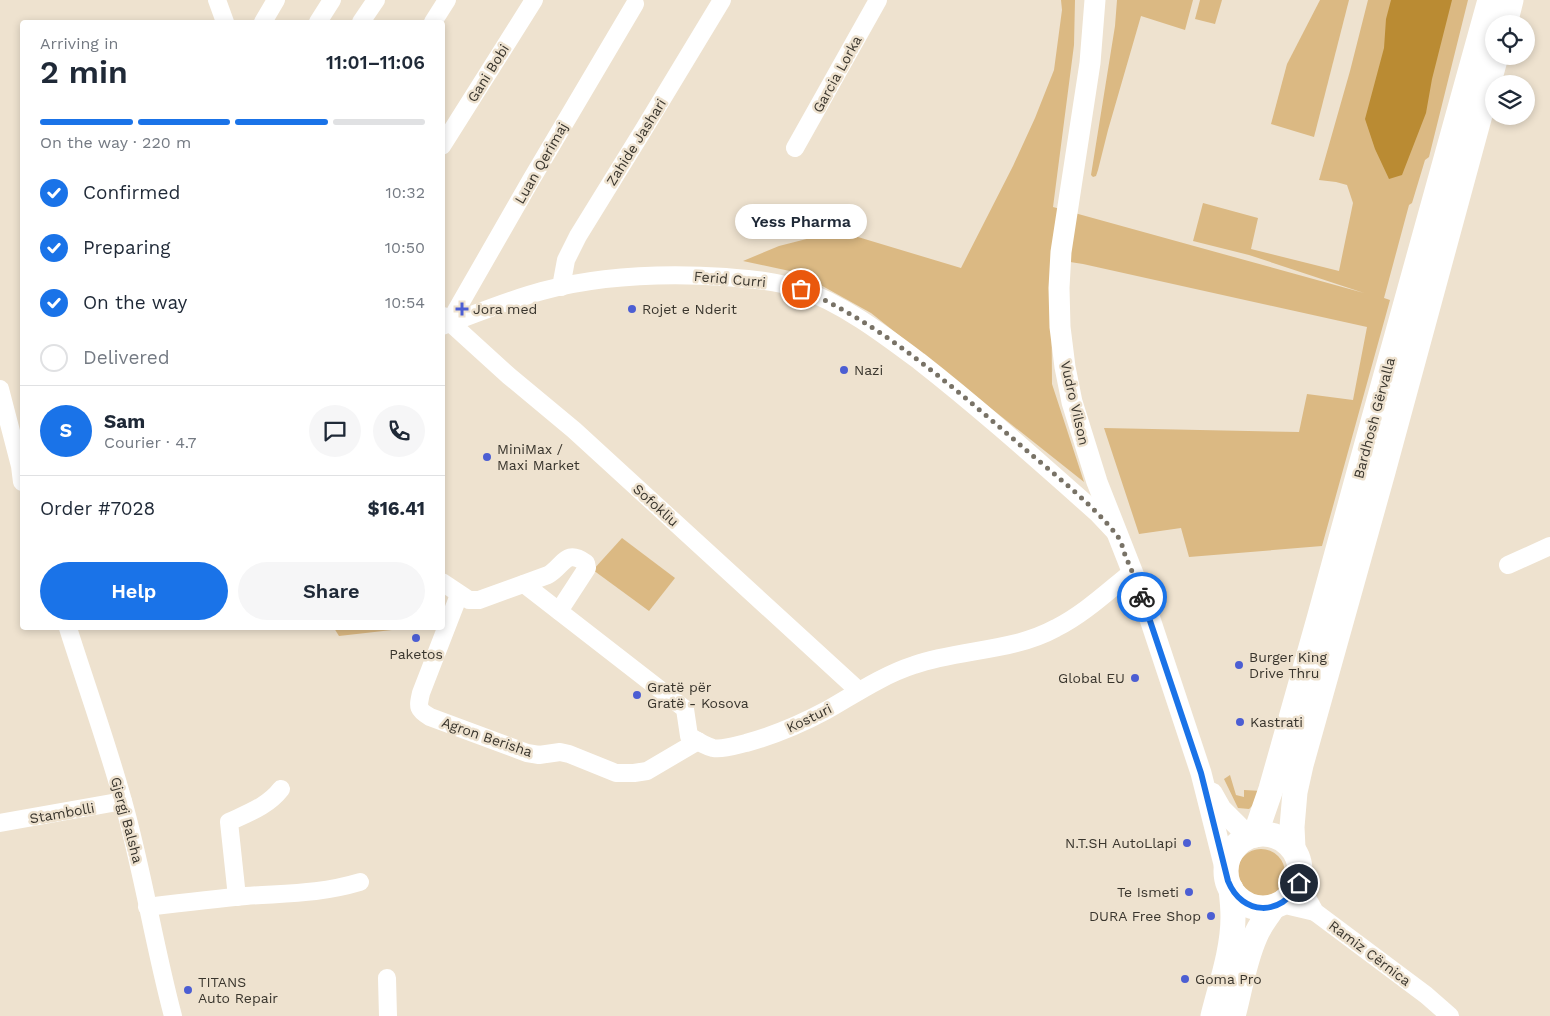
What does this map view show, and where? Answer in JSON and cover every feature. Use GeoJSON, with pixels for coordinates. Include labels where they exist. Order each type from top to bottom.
{"type":"FeatureCollection","features":[{"type":"Feature","properties":{"kind":"highway","name":"Bardhosh Gërvalla"},"geometry":{"type":"LineString","coordinates":[[1252,836],[1271,789],[1490,0]]}},
{"type":"Feature","properties":{"kind":"highway"},"geometry":{"type":"LineString","coordinates":[[1507,15],[1511,0]]}},
{"type":"Feature","properties":{"kind":"highway","name":"Bardhosh Gërvalla"},"geometry":{"type":"LineString","coordinates":[[1293,848],[1294,792],[1494,65]]}},
{"type":"Feature","properties":{"kind":"highway"},"geometry":{"type":"LineString","coordinates":[[1213,1016],[1230,945],[1233,917],[1228,861],[1232,851],[1239,843],[1252,836],[1265,834],[1276,836],[1293,848],[1298,859],[1299,883],[1288,899],[1277,906],[1260,927],[1255,937],[1233,1016]]}},
{"type":"Feature","properties":{"kind":"highway"},"geometry":{"type":"LineString","coordinates":[[1229,881],[1239,899],[1249,905],[1261,908],[1277,906]]}},
{"type":"Feature","properties":{"kind":"main road","name":"Vudro Vilson"},"geometry":{"type":"LineString","coordinates":[[1094,5],[1090,63],[1061,252],[1059,288],[1060,327],[1072,402],[1097,482],[1159,644],[1201,773]]}},
{"type":"Feature","properties":{"kind":"main road"},"geometry":{"type":"LineString","coordinates":[[1201,773],[1221,809],[1252,836]]}},
{"type":"Feature","properties":{"kind":"main road"},"geometry":{"type":"LineString","coordinates":[[1201,773],[1229,881]]}},
{"type":"Feature","properties":{"kind":"street"},"geometry":{"type":"LineString","coordinates":[[217,0],[224,20]]}},
{"type":"Feature","properties":{"kind":"street"},"geometry":{"type":"LineString","coordinates":[[264,20],[276,0]]}},
{"type":"Feature","properties":{"kind":"street"},"geometry":{"type":"LineString","coordinates":[[319,20],[332,0]]}},
{"type":"Feature","properties":{"kind":"street"},"geometry":{"type":"LineString","coordinates":[[363,20],[376,0]]}},
{"type":"Feature","properties":{"kind":"street"},"geometry":{"type":"LineString","coordinates":[[434,20],[448,0]]}},
{"type":"Feature","properties":{"kind":"street","name":"Gani Bobi"},"geometry":{"type":"LineString","coordinates":[[445,141],[534,0]]}},
{"type":"Feature","properties":{"kind":"street","name":"Zahide Jashari"},"geometry":{"type":"LineString","coordinates":[[561,287],[566,260],[578,236],[722,0]]}},
{"type":"Feature","properties":{"kind":"street","name":"Garcia Lorka"},"geometry":{"type":"LineString","coordinates":[[795,148],[878,0]]}},
{"type":"Feature","properties":{"kind":"street","name":"Luan Qerimaj"},"geometry":{"type":"LineString","coordinates":[[445,322],[635,4]]}},
{"type":"Feature","properties":{"kind":"street","name":"Ferid Curri"},"geometry":{"type":"LineString","coordinates":[[445,322],[521,297],[603,278],[709,276],[743,278],[801,289],[864,322],[941,378],[1098,514],[1118,536]]}},
{"type":"Feature","properties":{"kind":"street","name":"Sofokliu"},"geometry":{"type":"LineString","coordinates":[[445,322],[574,430],[860,691]]}},
{"type":"Feature","properties":{"kind":"street"},"geometry":{"type":"LineString","coordinates":[[0,389],[20,458]]}},
{"type":"Feature","properties":{"kind":"street"},"geometry":{"type":"LineString","coordinates":[[1508,566],[1550,546]]}},
{"type":"Feature","properties":{"kind":"street"},"geometry":{"type":"LineString","coordinates":[[445,584],[469,600],[480,600],[556,570],[565,559],[571,557],[578,558],[586,563],[587,568],[559,611]]}},
{"type":"Feature","properties":{"kind":"street","name":"Kosturi"},"geometry":{"type":"LineString","coordinates":[[698,741],[714,748],[736,746],[763,738],[796,726],[892,673],[913,665],[959,653],[998,648],[1042,635],[1079,614],[1132,572]]}},
{"type":"Feature","properties":{"kind":"street"},"geometry":{"type":"LineString","coordinates":[[524,584],[686,709],[689,736],[698,741]]}},
{"type":"Feature","properties":{"kind":"street","name":"Agron Berisha"},"geometry":{"type":"LineString","coordinates":[[460,594],[421,693],[418,704],[420,711],[430,717],[528,753],[539,755],[560,752],[569,754],[616,773],[647,771],[698,741]]}},
{"type":"Feature","properties":{"kind":"street","name":"Gjergj Balsha"},"geometry":{"type":"LineString","coordinates":[[69,630],[123,801],[162,975],[174,1016]]}},
{"type":"Feature","properties":{"kind":"street"},"geometry":{"type":"LineString","coordinates":[[237,897],[229,822],[263,805],[275,797],[281,789]]}},
{"type":"Feature","properties":{"kind":"street","name":"Stambolli"},"geometry":{"type":"LineString","coordinates":[[0,823],[123,801]]}},
{"type":"Feature","properties":{"kind":"street"},"geometry":{"type":"LineString","coordinates":[[147,907],[237,897],[311,893],[342,888],[360,882]]}},
{"type":"Feature","properties":{"kind":"street","name":"Ramiz Cërnica"},"geometry":{"type":"LineString","coordinates":[[1299,883],[1315,912],[1418,989],[1450,1016]]}},
{"type":"Feature","properties":{"kind":"street"},"geometry":{"type":"LineString","coordinates":[[1277,906],[1315,912]]}},
{"type":"Feature","properties":{"kind":"street"},"geometry":{"type":"LineString","coordinates":[[387,978],[388,1016]]}},
{"type":"Feature","properties":{"kind":"shaded area"},"geometry":{"type":"Polygon","coordinates":[[[1061,0],[1075,0],[1074,45],[1053,207],[1364,293],[1249,255],[1193,241],[1203,203],[1258,218],[1251,249],[1339,271],[1353,203],[1347,185],[1319,180],[1368,0],[1468,0],[1429,157],[1425,160],[1412,203],[1409,205],[1384,298],[1390,300],[1322,546],[1189,557],[1181,528],[1139,534],[1104,428],[1299,432],[1307,394],[1353,400],[1367,327],[1083,264],[1051,259],[1052,384],[1084,482],[871,313],[799,273],[743,261],[779,246],[838,231],[961,268],[1013,166],[1054,70],[1062,10],[1061,0]]]}},
{"type":"Feature","properties":{"kind":"shaded area"},"geometry":{"type":"Polygon","coordinates":[[[1117,0],[1193,0],[1185,30],[1141,16],[1098,170],[1096,176],[1093,177],[1091,175],[1115,26],[1117,0]]]}},
{"type":"Feature","properties":{"kind":"shaded area"},"geometry":{"type":"Polygon","coordinates":[[[1200,0],[1222,0],[1215,24],[1195,19],[1200,0]]]}},
{"type":"Feature","properties":{"kind":"shaded area"},"geometry":{"type":"Polygon","coordinates":[[[1320,0],[1349,0],[1314,137],[1271,124],[1287,64],[1320,0]]]}},
{"type":"Feature","properties":{"kind":"shaded area"},"geometry":{"type":"Polygon","coordinates":[[[1391,0],[1452,0],[1432,79],[1426,113],[1402,175],[1389,179],[1375,149],[1365,119],[1384,48],[1386,19],[1391,0]]]}},
{"type":"Feature","properties":{"kind":"shaded area"},"geometry":{"type":"Polygon","coordinates":[[[622,538],[675,578],[649,611],[593,570],[622,538]]]}},
{"type":"Feature","properties":{"kind":"shaded area"},"geometry":{"type":"Polygon","coordinates":[[[335,630],[392,630],[339,636],[335,630]]]}},
{"type":"Feature","properties":{"kind":"shaded area"},"geometry":{"type":"Polygon","coordinates":[[[1230,775],[1236,795],[1244,797],[1244,790],[1262,791],[1260,798],[1249,809],[1238,808],[1224,779],[1230,775]]]}},
{"type":"Feature","properties":{"kind":"shaded area"},"geometry":{"type":"Polygon","coordinates":[[[1261,849],[1270,851],[1278,856],[1283,864],[1285,873],[1283,882],[1278,890],[1270,895],[1261,897],[1252,895],[1244,890],[1239,882],[1237,873],[1239,864],[1244,856],[1252,851],[1261,849]]]}},
{"type":"Feature","properties":{"kind":"way so far"},"geometry":{"type":"LineString","coordinates":[[801,289],[864,322],[941,378],[1098,514],[1118,536],[1142,597]]}},
{"type":"Feature","properties":{"kind":"place","name":"Yess Pharma"},"geometry":{"type":"Point","coordinates":[801,289]}},
{"type":"Feature","properties":{"kind":"place","name":"Jora med"},"geometry":{"type":"Point","coordinates":[462,309]}},
{"type":"Feature","properties":{"kind":"place","name":"Rojet e Nderit"},"geometry":{"type":"Point","coordinates":[632,309]}},
{"type":"Feature","properties":{"kind":"place","name":"Nazi"},"geometry":{"type":"Point","coordinates":[844,370]}},
{"type":"Feature","properties":{"kind":"place","name":"MiniMax / Maxi Market"},"geometry":{"type":"Point","coordinates":[487,457]}},
{"type":"Feature","properties":{"kind":"place","name":"Paketos"},"geometry":{"type":"Point","coordinates":[416,638]}},
{"type":"Feature","properties":{"kind":"place","name":"Burger King Drive Thru"},"geometry":{"type":"Point","coordinates":[1239,665]}},
{"type":"Feature","properties":{"kind":"place","name":"Global EU"},"geometry":{"type":"Point","coordinates":[1135,678]}},
{"type":"Feature","properties":{"kind":"place","name":"Gratë për Gratë - Kosova"},"geometry":{"type":"Point","coordinates":[637,695]}},
{"type":"Feature","properties":{"kind":"place","name":"Kastrati"},"geometry":{"type":"Point","coordinates":[1240,722]}},
{"type":"Feature","properties":{"kind":"place","name":"N.T.SH AutoLlapi"},"geometry":{"type":"Point","coordinates":[1187,843]}},
{"type":"Feature","properties":{"kind":"place","name":"Te Ismeti"},"geometry":{"type":"Point","coordinates":[1189,892]}},
{"type":"Feature","properties":{"kind":"place","name":"DURA Free Shop"},"geometry":{"type":"Point","coordinates":[1211,916]}},
{"type":"Feature","properties":{"kind":"place","name":"Goma Pro"},"geometry":{"type":"Point","coordinates":[1185,979]}},
{"type":"Feature","properties":{"kind":"place","name":"TITANS Auto Repair"},"geometry":{"type":"Point","coordinates":[188,990]}},
{"type":"Feature","properties":{"kind":"route"},"geometry":{"type":"LineString","coordinates":[[1142,597],[1201,773],[1231,889],[1239,899],[1249,905],[1261,908],[1273,907],[1288,899],[1299,883]]}}]}
